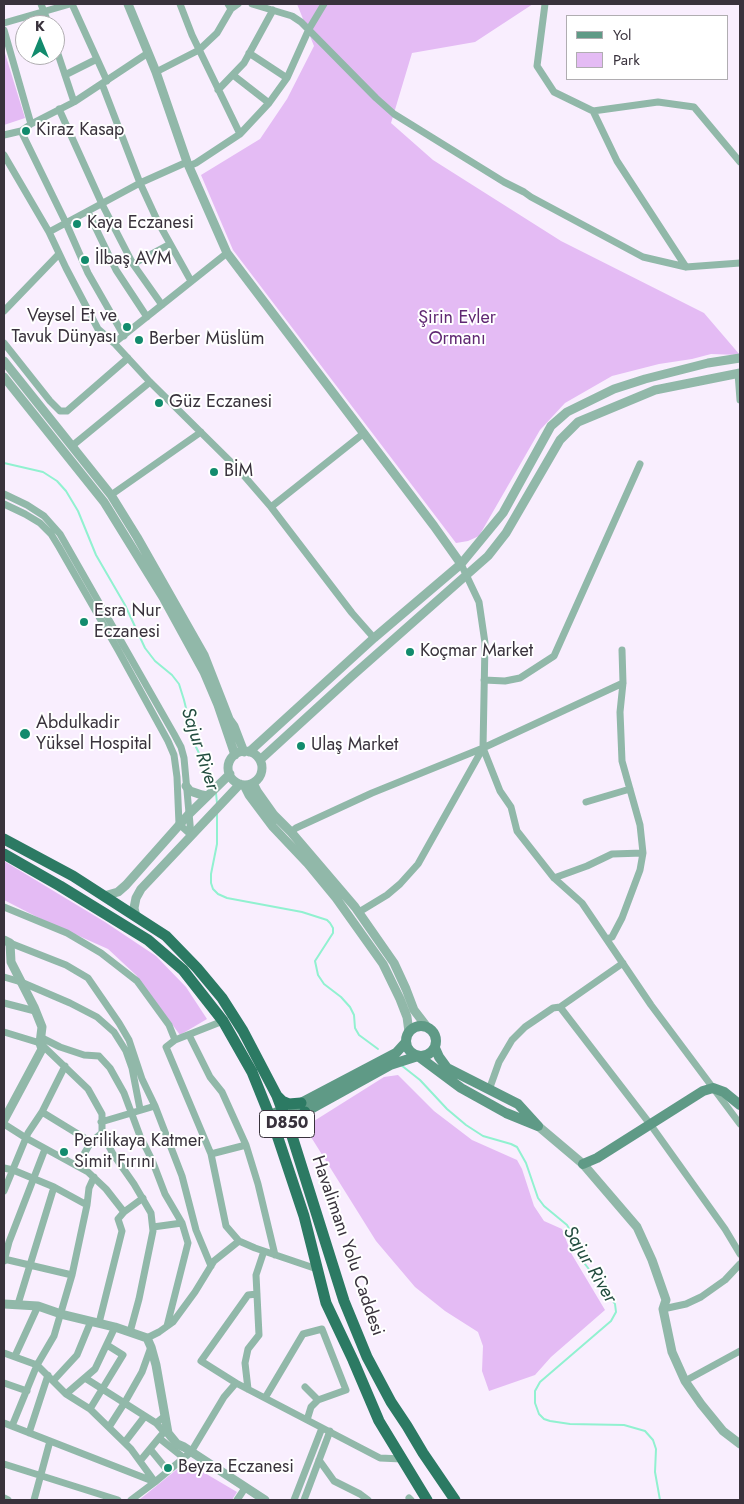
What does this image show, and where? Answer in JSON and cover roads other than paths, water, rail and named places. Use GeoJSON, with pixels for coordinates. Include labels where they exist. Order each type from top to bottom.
{"type":"FeatureCollection","features":[{"type":"Feature","properties":{"kind":"highway","name":"Havalimanı Yolu Caddesi"},"geometry":{"type":"LineString","coordinates":[[4,838],[73,876],[166,936],[197,968],[222,998],[243,1031],[277,1096],[292,1136],[344,1302],[367,1357],[391,1402],[422,1453],[455,1500]]}},
{"type":"Feature","properties":{"kind":"highway","name":"Havalimanı Yolu Caddesi"},"geometry":{"type":"LineString","coordinates":[[4,854],[148,940],[183,970],[223,1021],[252,1072],[272,1120],[304,1216],[326,1303],[379,1421],[427,1500]]}},
{"type":"Feature","properties":{"kind":"highway"},"geometry":{"type":"LineString","coordinates":[[277,1096],[289,1104],[303,1107],[292,1136]]}},
{"type":"Feature","properties":{"kind":"main road"},"geometry":{"type":"LineString","coordinates":[[303,1107],[396,1053],[417,1027],[427,1027],[436,1039],[435,1048],[438,1057],[447,1068],[518,1104],[538,1126]]}},
{"type":"Feature","properties":{"kind":"main road"},"geometry":{"type":"LineString","coordinates":[[407,1037],[410,1051],[461,1088],[506,1112],[538,1126]]}},
{"type":"Feature","properties":{"kind":"main road"},"geometry":{"type":"LineString","coordinates":[[272,1120],[390,1065],[418,1056],[428,1055],[435,1048]]}},
{"type":"Feature","properties":{"kind":"main road"},"geometry":{"type":"LineString","coordinates":[[584,1164],[597,1158],[703,1091],[713,1088],[724,1092],[740,1105]]}},
{"type":"Feature","properties":{"kind":"street"},"geometry":{"type":"LineString","coordinates":[[4,23],[43,7],[71,4],[97,59],[140,183],[158,222],[191,281]]}},
{"type":"Feature","properties":{"kind":"street"},"geometry":{"type":"LineString","coordinates":[[128,4],[156,72],[188,164],[227,254],[434,526],[461,564],[479,602],[485,643],[483,748],[500,791],[511,807],[517,831],[554,878],[582,903],[651,1004],[740,1124]]}},
{"type":"Feature","properties":{"kind":"street"},"geometry":{"type":"LineString","coordinates":[[180,4],[192,35],[240,134]]}},
{"type":"Feature","properties":{"kind":"street"},"geometry":{"type":"LineString","coordinates":[[156,72],[200,50],[217,33],[230,6],[238,4]]}},
{"type":"Feature","properties":{"kind":"street"},"geometry":{"type":"LineString","coordinates":[[252,4],[292,16],[309,29],[394,114],[504,182],[643,257],[686,268],[740,263]]}},
{"type":"Feature","properties":{"kind":"street"},"geometry":{"type":"LineString","coordinates":[[49,232],[140,183],[188,164],[196,163],[240,134],[269,103],[287,78],[309,29],[324,4]]}},
{"type":"Feature","properties":{"kind":"street"},"geometry":{"type":"LineString","coordinates":[[545,4],[536,66],[554,92],[593,111],[658,102],[694,106],[740,162]]}},
{"type":"Feature","properties":{"kind":"street"},"geometry":{"type":"LineString","coordinates":[[218,90],[244,63],[273,10]]}},
{"type":"Feature","properties":{"kind":"street"},"geometry":{"type":"LineString","coordinates":[[4,30],[31,124]]}},
{"type":"Feature","properties":{"kind":"street"},"geometry":{"type":"LineString","coordinates":[[4,135],[21,131],[74,102],[148,53]]}},
{"type":"Feature","properties":{"kind":"street"},"geometry":{"type":"LineString","coordinates":[[249,53],[287,78]]}},
{"type":"Feature","properties":{"kind":"street"},"geometry":{"type":"LineString","coordinates":[[65,76],[97,59]]}},
{"type":"Feature","properties":{"kind":"street"},"geometry":{"type":"LineString","coordinates":[[61,65],[74,102]]}},
{"type":"Feature","properties":{"kind":"street"},"geometry":{"type":"LineString","coordinates":[[233,75],[269,103]]}},
{"type":"Feature","properties":{"kind":"street"},"geometry":{"type":"LineString","coordinates":[[59,110],[102,204],[133,264],[162,305]]}},
{"type":"Feature","properties":{"kind":"street"},"geometry":{"type":"LineString","coordinates":[[593,111],[617,161],[686,268]]}},
{"type":"Feature","properties":{"kind":"street"},"geometry":{"type":"LineString","coordinates":[[21,131],[88,273],[124,336]]}},
{"type":"Feature","properties":{"kind":"street"},"geometry":{"type":"LineString","coordinates":[[4,155],[49,232],[98,329],[239,470],[374,638]]}},
{"type":"Feature","properties":{"kind":"street"},"geometry":{"type":"LineString","coordinates":[[88,212],[116,270],[147,317]]}},
{"type":"Feature","properties":{"kind":"street"},"geometry":{"type":"LineString","coordinates":[[133,264],[170,244]]}},
{"type":"Feature","properties":{"kind":"street"},"geometry":{"type":"LineString","coordinates":[[4,311],[59,254]]}},
{"type":"Feature","properties":{"kind":"street"},"geometry":{"type":"LineString","coordinates":[[114,343],[227,254]]}},
{"type":"Feature","properties":{"kind":"street"},"geometry":{"type":"LineString","coordinates":[[4,343],[50,401],[60,410],[67,411],[128,358]]}},
{"type":"Feature","properties":{"kind":"street"},"geometry":{"type":"LineString","coordinates":[[427,1027],[414,1010],[394,964],[359,912],[291,832],[274,815],[257,792],[246,784],[235,782],[230,774],[229,764],[235,755],[247,752],[374,638],[461,564],[503,512],[550,426],[567,412],[614,389],[644,379],[708,363],[740,358]]}},
{"type":"Feature","properties":{"kind":"street"},"geometry":{"type":"LineString","coordinates":[[4,361],[110,495],[204,655],[229,719],[247,752],[255,755],[262,765],[260,776],[226,799],[141,889],[136,898],[134,908],[136,917]]}},
{"type":"Feature","properties":{"kind":"street"},"geometry":{"type":"LineString","coordinates":[[260,760],[488,556],[506,533],[560,440],[578,422],[655,390],[739,373],[740,400]]}},
{"type":"Feature","properties":{"kind":"street"},"geometry":{"type":"LineString","coordinates":[[4,377],[104,502],[164,599],[204,672],[218,705],[235,755]]}},
{"type":"Feature","properties":{"kind":"street"},"geometry":{"type":"LineString","coordinates":[[72,446],[150,382]]}},
{"type":"Feature","properties":{"kind":"street"},"geometry":{"type":"LineString","coordinates":[[110,495],[201,432]]}},
{"type":"Feature","properties":{"kind":"street"},"geometry":{"type":"LineString","coordinates":[[271,508],[364,433]]}},
{"type":"Feature","properties":{"kind":"street"},"geometry":{"type":"LineString","coordinates":[[484,680],[505,682],[520,678],[554,656],[640,464]]}},
{"type":"Feature","properties":{"kind":"street"},"geometry":{"type":"LineString","coordinates":[[4,494],[31,507],[44,516],[60,534],[174,734],[184,758],[191,835]]}},
{"type":"Feature","properties":{"kind":"street"},"geometry":{"type":"LineString","coordinates":[[18,501],[22,512]]}},
{"type":"Feature","properties":{"kind":"street"},"geometry":{"type":"LineString","coordinates":[[4,504],[40,523],[59,547],[168,741],[174,755],[177,777],[179,824],[191,835]]}},
{"type":"Feature","properties":{"kind":"street"},"geometry":{"type":"LineString","coordinates":[[22,512],[31,507]]}},
{"type":"Feature","properties":{"kind":"street"},"geometry":{"type":"LineString","coordinates":[[606,939],[612,937],[622,918],[640,870],[643,853],[640,825],[622,762],[620,712],[623,683],[622,650]]}},
{"type":"Feature","properties":{"kind":"street"},"geometry":{"type":"LineString","coordinates":[[291,832],[372,793],[483,748],[623,683]]}},
{"type":"Feature","properties":{"kind":"street"},"geometry":{"type":"LineString","coordinates":[[359,912],[400,884],[418,864],[483,748]]}},
{"type":"Feature","properties":{"kind":"street"},"geometry":{"type":"LineString","coordinates":[[104,896],[118,892],[126,885],[179,824],[230,774]]}},
{"type":"Feature","properties":{"kind":"street"},"geometry":{"type":"LineString","coordinates":[[246,784],[249,795],[273,827],[308,864],[336,898],[383,964],[407,1017],[407,1037]]}},
{"type":"Feature","properties":{"kind":"street"},"geometry":{"type":"LineString","coordinates":[[186,786],[190,791],[207,796]]}},
{"type":"Feature","properties":{"kind":"street"},"geometry":{"type":"LineString","coordinates":[[586,802],[630,789]]}},
{"type":"Feature","properties":{"kind":"street"},"geometry":{"type":"LineString","coordinates":[[554,878],[587,866],[612,854],[643,853]]}},
{"type":"Feature","properties":{"kind":"street"},"geometry":{"type":"LineString","coordinates":[[4,906],[67,933],[101,953],[137,982],[169,1025],[175,1040]]}},
{"type":"Feature","properties":{"kind":"street"},"geometry":{"type":"LineString","coordinates":[[5,1115],[42,1049],[42,1027],[11,962],[7,942]]}},
{"type":"Feature","properties":{"kind":"street"},"geometry":{"type":"LineString","coordinates":[[7,942],[66,965],[88,978],[120,1024],[129,1040],[142,1079],[155,1106],[182,1176],[196,1230],[211,1266]]}},
{"type":"Feature","properties":{"kind":"street"},"geometry":{"type":"LineString","coordinates":[[490,1090],[499,1062],[512,1040],[525,1026],[553,1008],[560,1007],[622,963]]}},
{"type":"Feature","properties":{"kind":"street"},"geometry":{"type":"LineString","coordinates":[[4,977],[21,982],[70,1003],[97,1017],[112,1030],[126,1051],[132,1068],[140,1109]]}},
{"type":"Feature","properties":{"kind":"street"},"geometry":{"type":"LineString","coordinates":[[4,1002],[35,1011]]}},
{"type":"Feature","properties":{"kind":"street"},"geometry":{"type":"LineString","coordinates":[[560,1007],[650,1124],[725,1229],[740,1254]]}},
{"type":"Feature","properties":{"kind":"street"},"geometry":{"type":"LineString","coordinates":[[223,1021],[175,1040],[166,1047],[211,1154],[226,1226],[239,1241],[317,1269]]}},
{"type":"Feature","properties":{"kind":"street"},"geometry":{"type":"LineString","coordinates":[[112,1030],[120,1024]]}},
{"type":"Feature","properties":{"kind":"street"},"geometry":{"type":"LineString","coordinates":[[4,1032],[41,1040],[84,1055],[99,1056],[114,1073],[152,1160],[164,1194],[182,1223],[188,1243],[167,1326]]}},
{"type":"Feature","properties":{"kind":"street"},"geometry":{"type":"LineString","coordinates":[[189,1035],[210,1077],[222,1092],[246,1145],[258,1184],[275,1255]]}},
{"type":"Feature","properties":{"kind":"street"},"geometry":{"type":"LineString","coordinates":[[41,1040],[88,1089],[102,1114],[102,1132],[113,1154],[151,1213],[153,1231],[130,1332]]}},
{"type":"Feature","properties":{"kind":"street"},"geometry":{"type":"LineString","coordinates":[[4,1191],[26,1138],[42,1112],[65,1066]]}},
{"type":"Feature","properties":{"kind":"street"},"geometry":{"type":"LineString","coordinates":[[101,1122],[155,1106]]}},
{"type":"Feature","properties":{"kind":"street"},"geometry":{"type":"LineString","coordinates":[[42,1112],[91,1142]]}},
{"type":"Feature","properties":{"kind":"street"},"geometry":{"type":"LineString","coordinates":[[4,1124],[88,1172],[124,1212]]}},
{"type":"Feature","properties":{"kind":"street"},"geometry":{"type":"LineString","coordinates":[[538,1126],[584,1164],[637,1227],[652,1260],[666,1300],[663,1309],[672,1352],[685,1381],[723,1430],[740,1444]]}},
{"type":"Feature","properties":{"kind":"street"},"geometry":{"type":"LineString","coordinates":[[77,1166],[91,1142],[102,1132]]}},
{"type":"Feature","properties":{"kind":"street"},"geometry":{"type":"LineString","coordinates":[[211,1154],[246,1145]]}},
{"type":"Feature","properties":{"kind":"street"},"geometry":{"type":"LineString","coordinates":[[45,1149],[9,1242],[4,1260],[72,1275]]}},
{"type":"Feature","properties":{"kind":"street"},"geometry":{"type":"LineString","coordinates":[[4,1168],[34,1178],[87,1205]]}},
{"type":"Feature","properties":{"kind":"street"},"geometry":{"type":"LineString","coordinates":[[12,1426],[37,1365],[54,1336],[72,1275],[87,1205],[88,1188],[94,1177]]}},
{"type":"Feature","properties":{"kind":"street"},"geometry":{"type":"LineString","coordinates":[[18,1304],[54,1187]]}},
{"type":"Feature","properties":{"kind":"street"},"geometry":{"type":"LineString","coordinates":[[30,1433],[50,1378],[77,1354],[95,1322],[122,1231],[118,1219],[124,1212],[143,1198]]}},
{"type":"Feature","properties":{"kind":"street"},"geometry":{"type":"LineString","coordinates":[[152,1227],[182,1223]]}},
{"type":"Feature","properties":{"kind":"street"},"geometry":{"type":"LineString","coordinates":[[4,1304],[38,1306],[61,1314],[115,1327],[147,1338],[173,1322],[214,1262],[239,1241]]}},
{"type":"Feature","properties":{"kind":"street"},"geometry":{"type":"LineString","coordinates":[[248,1389],[246,1363],[248,1349],[259,1335],[256,1275],[264,1251]]}},
{"type":"Feature","properties":{"kind":"street"},"geometry":{"type":"LineString","coordinates":[[663,1309],[686,1304],[701,1297],[725,1280],[740,1264]]}},
{"type":"Feature","properties":{"kind":"street"},"geometry":{"type":"LineString","coordinates":[[257,1294],[248,1296],[201,1361],[236,1383],[380,1458],[402,1459]]}},
{"type":"Feature","properties":{"kind":"street"},"geometry":{"type":"LineString","coordinates":[[15,1356],[38,1306]]}},
{"type":"Feature","properties":{"kind":"street"},"geometry":{"type":"LineString","coordinates":[[66,1394],[95,1368],[115,1327]]}},
{"type":"Feature","properties":{"kind":"street"},"geometry":{"type":"LineString","coordinates":[[265,1398],[303,1334],[322,1329],[346,1390],[318,1400],[311,1408],[308,1420]]}},
{"type":"Feature","properties":{"kind":"street"},"geometry":{"type":"LineString","coordinates":[[147,1338],[156,1365],[168,1433],[188,1455]]}},
{"type":"Feature","properties":{"kind":"street"},"geometry":{"type":"LineString","coordinates":[[90,1409],[124,1354],[107,1345]]}},
{"type":"Feature","properties":{"kind":"street"},"geometry":{"type":"LineString","coordinates":[[109,1426],[142,1372],[151,1347]]}},
{"type":"Feature","properties":{"kind":"street"},"geometry":{"type":"LineString","coordinates":[[685,1381],[740,1351]]}},
{"type":"Feature","properties":{"kind":"street"},"geometry":{"type":"LineString","coordinates":[[4,1353],[37,1365],[66,1394],[90,1409],[125,1442],[155,1482]]}},
{"type":"Feature","properties":{"kind":"street"},"geometry":{"type":"LineString","coordinates":[[85,1378],[156,1423],[164,1432],[140,1460]]}},
{"type":"Feature","properties":{"kind":"street"},"geometry":{"type":"LineString","coordinates":[[4,1383],[27,1391]]}},
{"type":"Feature","properties":{"kind":"street"},"geometry":{"type":"LineString","coordinates":[[131,1500],[188,1455],[224,1396],[236,1383]]}},
{"type":"Feature","properties":{"kind":"street"},"geometry":{"type":"LineString","coordinates":[[304,1387],[318,1400]]}},
{"type":"Feature","properties":{"kind":"street"},"geometry":{"type":"LineString","coordinates":[[125,1442],[145,1416]]}},
{"type":"Feature","properties":{"kind":"street"},"geometry":{"type":"LineString","coordinates":[[156,1423],[165,1416]]}},
{"type":"Feature","properties":{"kind":"street"},"geometry":{"type":"LineString","coordinates":[[4,1423],[155,1482]]}},
{"type":"Feature","properties":{"kind":"street"},"geometry":{"type":"LineString","coordinates":[[294,1500],[322,1428]]}},
{"type":"Feature","properties":{"kind":"street"},"geometry":{"type":"LineString","coordinates":[[304,1500],[330,1431]]}},
{"type":"Feature","properties":{"kind":"street"},"geometry":{"type":"LineString","coordinates":[[159,1438],[265,1500]]}},
{"type":"Feature","properties":{"kind":"street"},"geometry":{"type":"LineString","coordinates":[[36,1499],[50,1440]]}},
{"type":"Feature","properties":{"kind":"street"},"geometry":{"type":"LineString","coordinates":[[150,1449],[168,1471]]}},
{"type":"Feature","properties":{"kind":"street"},"geometry":{"type":"LineString","coordinates":[[319,1460],[334,1481],[368,1500]]}},
{"type":"Feature","properties":{"kind":"street"},"geometry":{"type":"LineString","coordinates":[[4,1464],[118,1500]]}},
{"type":"Feature","properties":{"kind":"street"},"geometry":{"type":"LineString","coordinates":[[237,1500],[245,1488]]}},
{"type":"Feature","properties":{"kind":"street"},"geometry":{"type":"LineString","coordinates":[[4,1498],[8,1500]]}},
{"type":"Feature","properties":{"kind":"waterway","name":"Sajur River"},"geometry":{"type":"LineString","coordinates":[[4,463],[43,472],[57,481],[66,491],[78,511],[96,555],[125,605],[145,648],[155,661],[172,675],[179,684],[195,745],[214,786]]}},
{"type":"Feature","properties":{"kind":"waterway","name":"Sajur River"},"geometry":{"type":"LineString","coordinates":[[216,793],[217,803]]}},
{"type":"Feature","properties":{"kind":"waterway","name":"Sajur River"},"geometry":{"type":"LineString","coordinates":[[217,813],[217,844],[211,874],[213,889],[218,894],[227,898],[302,912],[327,920],[333,928],[333,933],[315,961],[318,975],[324,984],[341,997],[350,1007],[354,1015],[355,1028],[359,1035],[378,1049]]}},
{"type":"Feature","properties":{"kind":"waterway","name":"Sajur River"},"geometry":{"type":"LineString","coordinates":[[401,1065],[420,1080],[447,1109],[466,1125],[483,1136],[517,1147],[526,1163],[538,1198],[544,1206],[567,1225],[585,1264],[615,1304],[616,1312],[611,1321],[540,1382],[535,1391],[535,1403],[539,1414],[544,1419],[550,1421],[570,1424],[624,1425],[645,1431],[653,1440],[656,1449],[655,1472],[660,1500]]}},
{"type":"Feature","properties":{"kind":"place","name":"Kiraz Kasap"},"geometry":{"type":"Point","coordinates":[26,131]}},
{"type":"Feature","properties":{"kind":"place","name":"Kaya Eczanesi"},"geometry":{"type":"Point","coordinates":[77,224]}},
{"type":"Feature","properties":{"kind":"place","name":"İlbaş AVM"},"geometry":{"type":"Point","coordinates":[85,260]}},
{"type":"Feature","properties":{"kind":"place","name":"Veysel Et ve Tavuk Dünyası"},"geometry":{"type":"Point","coordinates":[127,327]}},
{"type":"Feature","properties":{"kind":"place","name":"Berber Müslüm"},"geometry":{"type":"Point","coordinates":[139,340]}},
{"type":"Feature","properties":{"kind":"place","name":"Güz Eczanesi"},"geometry":{"type":"Point","coordinates":[159,403]}},
{"type":"Feature","properties":{"kind":"place","name":"BİM"},"geometry":{"type":"Point","coordinates":[214,472]}},
{"type":"Feature","properties":{"kind":"place","name":"Esra Nur Eczanesi"},"geometry":{"type":"Point","coordinates":[84,622]}},
{"type":"Feature","properties":{"kind":"place","name":"Koçmar Market"},"geometry":{"type":"Point","coordinates":[410,652]}},
{"type":"Feature","properties":{"kind":"place","name":"Abdulkadir Yüksel Hospital"},"geometry":{"type":"Point","coordinates":[25,734]}},
{"type":"Feature","properties":{"kind":"place","name":"Ulaş Market"},"geometry":{"type":"Point","coordinates":[301,746]}},
{"type":"Feature","properties":{"kind":"place","name":"Perilikaya Katmer Simit Fırını"},"geometry":{"type":"Point","coordinates":[64,1152]}},
{"type":"Feature","properties":{"kind":"place","name":"Beyza Eczanesi"},"geometry":{"type":"Point","coordinates":[168,1468]}},
{"type":"Feature","properties":{"kind":"park label","name":"Şirin Evler Ormanı"},"geometry":{"type":"Point","coordinates":[457,329]}}]}
